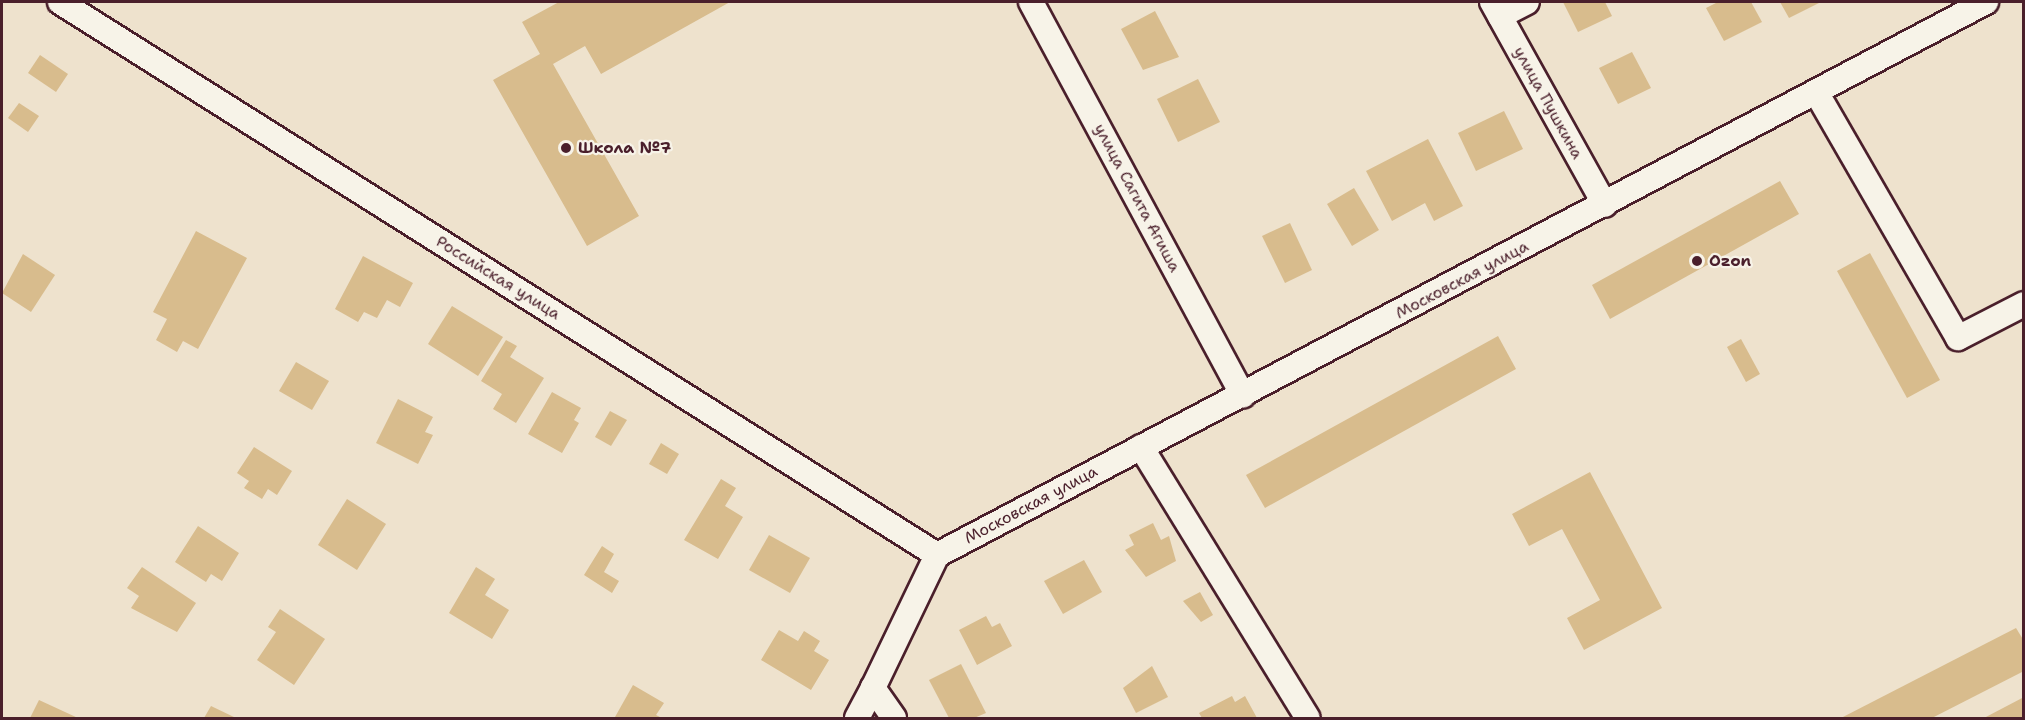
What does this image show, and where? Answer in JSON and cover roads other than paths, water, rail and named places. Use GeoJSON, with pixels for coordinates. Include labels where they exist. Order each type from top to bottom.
{"type":"FeatureCollection","features":[{"type":"Feature","properties":{"kind":"street","name":"Российская улица"},"geometry":{"type":"LineString","coordinates":[[60,2],[937,555]]}},
{"type":"Feature","properties":{"kind":"street","name":"улица Сагита Агиша"},"geometry":{"type":"LineString","coordinates":[[1031,2],[1243,395]]}},
{"type":"Feature","properties":{"kind":"street"},"geometry":{"type":"LineString","coordinates":[[1496,9],[1527,2]]}},
{"type":"Feature","properties":{"kind":"street","name":"Московская улица"},"geometry":{"type":"LineString","coordinates":[[937,555],[1605,205],[1986,2]]}},
{"type":"Feature","properties":{"kind":"street","name":"улица Пушкина"},"geometry":{"type":"LineString","coordinates":[[1496,9],[1605,205]]}},
{"type":"Feature","properties":{"kind":"street"},"geometry":{"type":"LineString","coordinates":[[1816,92],[1958,338],[2024,304]]}},
{"type":"Feature","properties":{"kind":"street"},"geometry":{"type":"LineString","coordinates":[[1141,447],[1308,718]]}},
{"type":"Feature","properties":{"kind":"street"},"geometry":{"type":"LineString","coordinates":[[857,718],[937,555]]}},
{"type":"Feature","properties":{"kind":"street"},"geometry":{"type":"LineString","coordinates":[[873,688],[894,718]]}},
{"type":"Feature","properties":{"kind":"place","name":"Школа №7"},"geometry":{"type":"Point","coordinates":[566,148]}},
{"type":"Feature","properties":{"kind":"place","name":"Ozon"},"geometry":{"type":"Point","coordinates":[1697,261]}}]}
